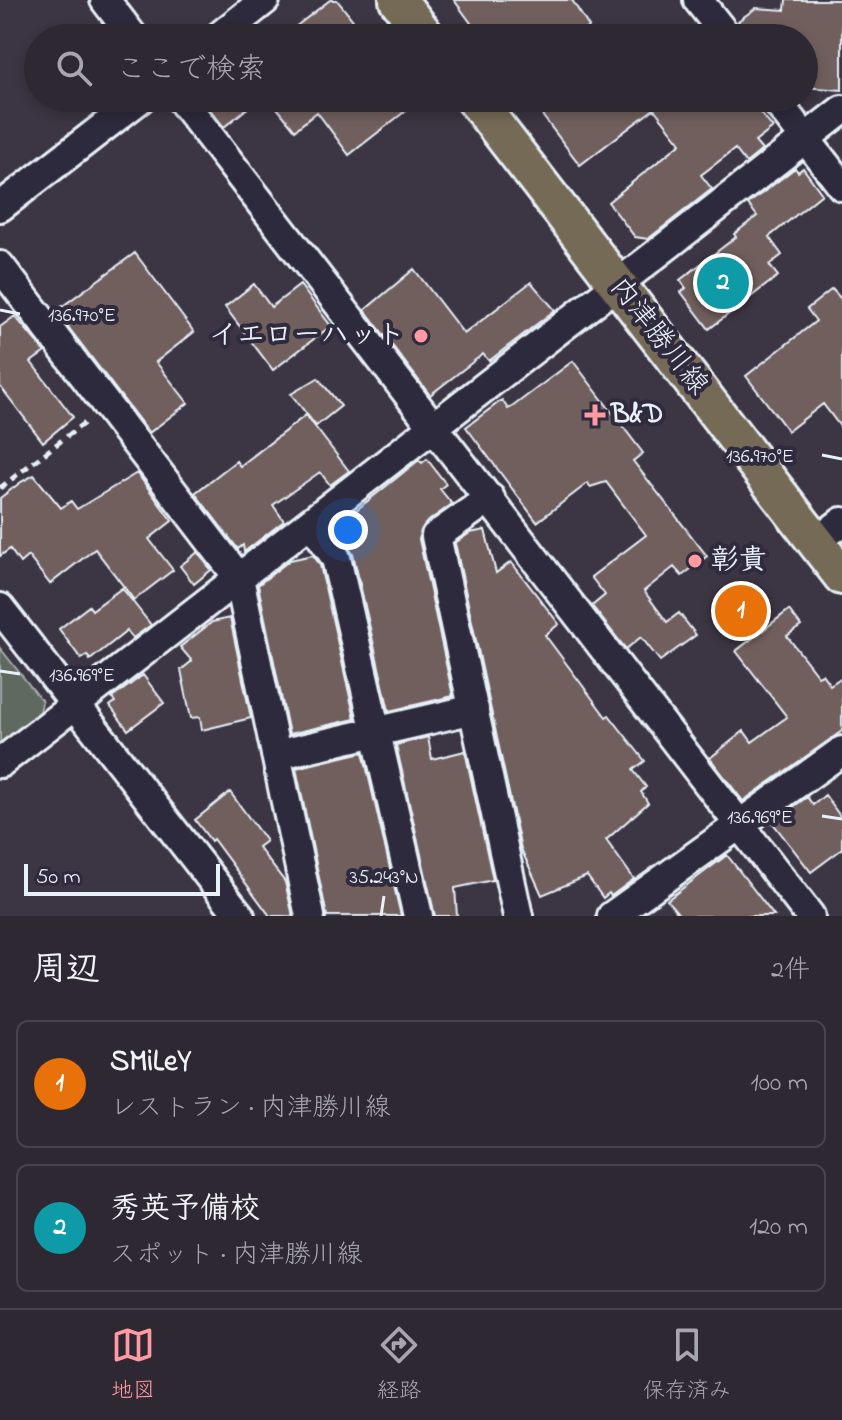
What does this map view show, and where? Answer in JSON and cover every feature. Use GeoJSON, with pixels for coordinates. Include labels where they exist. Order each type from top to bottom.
{"type":"FeatureCollection","features":[{"type":"Feature","properties":{"kind":"main road"},"geometry":{"type":"LineString","coordinates":[[398,0],[416,24]]}},
{"type":"Feature","properties":{"kind":"main road","name":"内津勝川線"},"geometry":{"type":"LineString","coordinates":[[485,112],[617,284],[829,532],[842,576]]}},
{"type":"Feature","properties":{"kind":"street"},"geometry":{"type":"LineString","coordinates":[[105,0],[123,24]]}},
{"type":"Feature","properties":{"kind":"street"},"geometry":{"type":"LineString","coordinates":[[235,24],[265,0]]}},
{"type":"Feature","properties":{"kind":"street"},"geometry":{"type":"LineString","coordinates":[[698,0],[717,24]]}},
{"type":"Feature","properties":{"kind":"street"},"geometry":{"type":"LineString","coordinates":[[0,763],[842,110]]}},
{"type":"Feature","properties":{"kind":"street"},"geometry":{"type":"LineString","coordinates":[[0,207],[123,112]]}},
{"type":"Feature","properties":{"kind":"street"},"geometry":{"type":"LineString","coordinates":[[191,112],[810,916]]}},
{"type":"Feature","properties":{"kind":"street"},"geometry":{"type":"LineString","coordinates":[[785,112],[842,186]]}},
{"type":"Feature","properties":{"kind":"street"},"geometry":{"type":"LineString","coordinates":[[0,266],[239,578],[310,916]]}},
{"type":"Feature","properties":{"kind":"street"},"geometry":{"type":"LineString","coordinates":[[490,498],[436,536],[518,916]]}},
{"type":"Feature","properties":{"kind":"street"},"geometry":{"type":"LineString","coordinates":[[311,522],[336,558],[418,916]]}},
{"type":"Feature","properties":{"kind":"street"},"geometry":{"type":"LineString","coordinates":[[0,608],[240,916]]}},
{"type":"Feature","properties":{"kind":"street"},"geometry":{"type":"LineString","coordinates":[[276,755],[474,709]]}},
{"type":"Feature","properties":{"kind":"street"},"geometry":{"type":"LineString","coordinates":[[612,916],[842,751]]}},
{"type":"Feature","properties":{"kind":"path"},"geometry":{"type":"LineString","coordinates":[[0,488],[105,406]]}},
{"type":"Feature","properties":{"kind":"green space"},"geometry":{"type":"Polygon","coordinates":[[[0,648],[42,701],[40,713],[0,744],[0,648]]]}},
{"type":"Feature","properties":{"kind":"building"},"geometry":{"type":"Polygon","coordinates":[[[330,0],[337,0],[356,24],[299,24],[330,0]]]}},
{"type":"Feature","properties":{"kind":"building"},"geometry":{"type":"Polygon","coordinates":[[[454,0],[572,0],[587,24],[472,24],[454,0]]]}},
{"type":"Feature","properties":{"kind":"building"},"geometry":{"type":"Polygon","coordinates":[[[786,0],[842,0],[842,90],[818,88],[818,24],[740,24],[738,21],[756,8],[785,10],[786,0]]]}},
{"type":"Feature","properties":{"kind":"building"},"geometry":{"type":"Polygon","coordinates":[[[212,112],[243,112],[224,127],[212,112]]]}},
{"type":"Feature","properties":{"kind":"building"},"geometry":{"type":"Polygon","coordinates":[[[280,112],[317,112],[295,130],[280,112]]]}},
{"type":"Feature","properties":{"kind":"building"},"geometry":{"type":"Polygon","coordinates":[[[317,112],[404,112],[349,155],[317,112]]]}},
{"type":"Feature","properties":{"kind":"building"},"geometry":{"type":"Polygon","coordinates":[[[540,112],[650,112],[580,165],[540,112]]]}},
{"type":"Feature","properties":{"kind":"building"},"geometry":{"type":"Polygon","coordinates":[[[656,112],[760,112],[773,128],[755,142],[762,150],[746,163],[735,149],[701,175],[712,189],[648,239],[635,237],[608,202],[681,143],[656,112]]]}},
{"type":"Feature","properties":{"kind":"building"},"geometry":{"type":"Polygon","coordinates":[[[795,168],[798,172],[803,168],[822,194],[769,237],[782,255],[769,265],[778,276],[709,329],[681,292],[686,288],[680,280],[736,237],[734,234],[757,216],[748,204],[795,168]]]}},
{"type":"Feature","properties":{"kind":"building"},"geometry":{"type":"Polygon","coordinates":[[[135,253],[194,332],[156,362],[188,403],[149,433],[56,311],[135,253]]]}},
{"type":"Feature","properties":{"kind":"building"},"geometry":{"type":"Polygon","coordinates":[[[414,269],[464,334],[531,282],[555,310],[489,361],[483,354],[430,395],[365,310],[414,269]]]}},
{"type":"Feature","properties":{"kind":"building"},"geometry":{"type":"Polygon","coordinates":[[[254,284],[271,307],[300,285],[331,326],[273,370],[225,307],[254,284]]]}},
{"type":"Feature","properties":{"kind":"building"},"geometry":{"type":"Polygon","coordinates":[[[832,289],[842,300],[842,429],[823,404],[788,431],[746,376],[816,321],[807,309],[832,289]]]}},
{"type":"Feature","properties":{"kind":"building"},"geometry":{"type":"Polygon","coordinates":[[[15,316],[45,352],[31,362],[73,417],[43,442],[0,386],[0,327],[15,316]]]}},
{"type":"Feature","properties":{"kind":"building"},"geometry":{"type":"Polygon","coordinates":[[[573,361],[643,453],[633,461],[707,556],[682,576],[674,567],[644,591],[667,622],[679,613],[696,635],[660,661],[641,637],[626,649],[592,606],[605,595],[591,577],[646,535],[606,482],[590,487],[588,483],[537,522],[466,427],[502,400],[508,409],[512,407],[573,361]]]}},
{"type":"Feature","properties":{"kind":"building"},"geometry":{"type":"Polygon","coordinates":[[[318,378],[341,406],[316,426],[291,394],[318,378]]]}},
{"type":"Feature","properties":{"kind":"building"},"geometry":{"type":"Polygon","coordinates":[[[306,415],[349,471],[330,485],[320,472],[273,505],[284,521],[244,552],[243,545],[238,549],[195,493],[236,461],[240,466],[306,415]]]}},
{"type":"Feature","properties":{"kind":"building"},"geometry":{"type":"Polygon","coordinates":[[[427,459],[446,484],[440,489],[452,504],[426,523],[419,539],[453,696],[389,711],[353,554],[335,527],[419,460],[422,463],[427,459]]]}},
{"type":"Feature","properties":{"kind":"building"},"geometry":{"type":"Polygon","coordinates":[[[137,473],[172,521],[149,539],[173,570],[134,600],[95,549],[50,584],[28,556],[20,563],[10,549],[0,556],[0,498],[21,482],[34,475],[61,508],[71,501],[77,509],[137,473]]]}},
{"type":"Feature","properties":{"kind":"building"},"geometry":{"type":"Polygon","coordinates":[[[485,530],[496,573],[511,562],[559,624],[545,635],[606,717],[609,715],[645,761],[633,770],[646,787],[641,792],[648,803],[606,840],[634,879],[611,896],[609,893],[603,898],[587,876],[542,895],[521,849],[455,543],[470,533],[485,530]]]}},
{"type":"Feature","properties":{"kind":"building"},"geometry":{"type":"Polygon","coordinates":[[[198,552],[211,570],[194,584],[180,566],[198,552]]]}},
{"type":"Feature","properties":{"kind":"building"},"geometry":{"type":"Polygon","coordinates":[[[313,555],[320,565],[355,719],[289,734],[258,585],[290,560],[313,555]]]}},
{"type":"Feature","properties":{"kind":"building"},"geometry":{"type":"Polygon","coordinates":[[[122,588],[151,625],[133,638],[127,631],[90,660],[87,655],[81,659],[59,629],[89,606],[92,610],[122,588]]]}},
{"type":"Feature","properties":{"kind":"building"},"geometry":{"type":"Polygon","coordinates":[[[789,610],[801,626],[787,636],[818,676],[822,674],[830,685],[842,677],[842,731],[743,801],[710,758],[744,731],[752,742],[787,717],[736,651],[789,610]]]}},
{"type":"Feature","properties":{"kind":"building"},"geometry":{"type":"Polygon","coordinates":[[[230,618],[251,718],[202,730],[200,717],[191,718],[181,670],[192,661],[180,647],[212,622],[230,618]]]}},
{"type":"Feature","properties":{"kind":"building"},"geometry":{"type":"Polygon","coordinates":[[[143,675],[164,703],[128,730],[110,706],[115,702],[112,698],[143,675]]]}},
{"type":"Feature","properties":{"kind":"building"},"geometry":{"type":"Polygon","coordinates":[[[428,737],[432,759],[465,751],[493,880],[455,888],[457,916],[435,916],[396,745],[428,737]]]}},
{"type":"Feature","properties":{"kind":"building"},"geometry":{"type":"Polygon","coordinates":[[[363,752],[401,916],[327,916],[296,768],[363,752]]]}},
{"type":"Feature","properties":{"kind":"building"},"geometry":{"type":"Polygon","coordinates":[[[230,792],[266,841],[258,847],[285,882],[293,916],[270,916],[213,839],[211,841],[195,820],[230,792]]]}},
{"type":"Feature","properties":{"kind":"building"},"geometry":{"type":"Polygon","coordinates":[[[825,795],[842,819],[842,849],[811,872],[772,822],[807,797],[813,805],[825,795]]]}},
{"type":"Feature","properties":{"kind":"building"},"geometry":{"type":"Polygon","coordinates":[[[727,855],[774,916],[680,916],[667,900],[727,855]]]}},
{"type":"Feature","properties":{"kind":"place","name":"秀英予備校"},"geometry":{"type":"Point","coordinates":[723,283]}},
{"type":"Feature","properties":{"kind":"place","name":"イエローハット"},"geometry":{"type":"Point","coordinates":[421,336]}},
{"type":"Feature","properties":{"kind":"place","name":"B&D"},"geometry":{"type":"Point","coordinates":[595,415]}},
{"type":"Feature","properties":{"kind":"place","name":"彰貴"},"geometry":{"type":"Point","coordinates":[695,561]}},
{"type":"Feature","properties":{"kind":"place","name":"SMiLeY"},"geometry":{"type":"Point","coordinates":[741,611]}}]}
